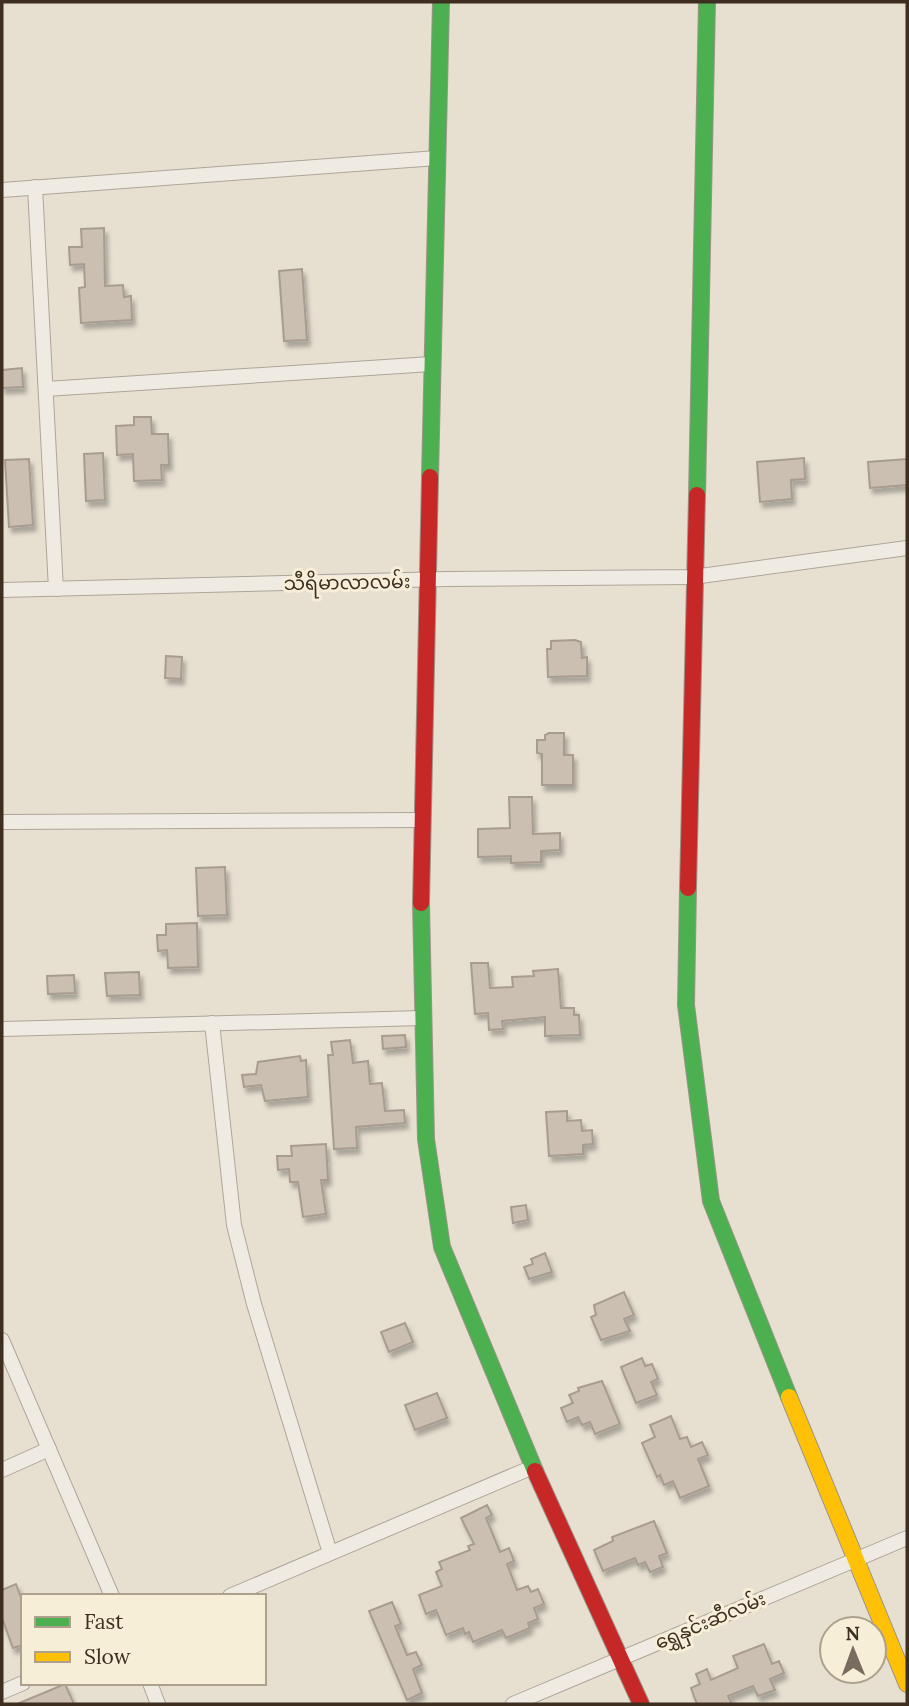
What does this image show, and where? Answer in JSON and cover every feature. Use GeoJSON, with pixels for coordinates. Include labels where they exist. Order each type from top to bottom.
{"type":"FeatureCollection","features":[{"type":"Feature","properties":{"kind":"street"},"geometry":{"type":"LineString","coordinates":[[441,2],[431,364],[430,580],[422,820],[426,1139],[442,1247],[534,1467],[640,1704]]}},
{"type":"Feature","properties":{"kind":"street"},"geometry":{"type":"LineString","coordinates":[[707,2],[686,1005],[711,1201],[854,1560],[907,1684]]}},
{"type":"Feature","properties":{"kind":"street"},"geometry":{"type":"LineString","coordinates":[[2,190],[437,158]]}},
{"type":"Feature","properties":{"kind":"street"},"geometry":{"type":"LineString","coordinates":[[35,187],[56,589]]}},
{"type":"Feature","properties":{"kind":"street"},"geometry":{"type":"LineString","coordinates":[[46,389],[431,364]]}},
{"type":"Feature","properties":{"kind":"street","name":"သီရိမာလာလမ်း"},"geometry":{"type":"LineString","coordinates":[[2,590],[693,577],[907,548]]}},
{"type":"Feature","properties":{"kind":"street"},"geometry":{"type":"LineString","coordinates":[[2,822],[422,820]]}},
{"type":"Feature","properties":{"kind":"street"},"geometry":{"type":"LineString","coordinates":[[2,1029],[423,1018]]}},
{"type":"Feature","properties":{"kind":"street"},"geometry":{"type":"LineString","coordinates":[[212,1023],[234,1225],[254,1304],[330,1553]]}},
{"type":"Feature","properties":{"kind":"street"},"geometry":{"type":"LineString","coordinates":[[2,1340],[112,1594]]}},
{"type":"Feature","properties":{"kind":"street"},"geometry":{"type":"LineString","coordinates":[[2,1470],[49,1449]]}},
{"type":"Feature","properties":{"kind":"street"},"geometry":{"type":"LineString","coordinates":[[235,1594],[534,1467]]}},
{"type":"Feature","properties":{"kind":"street","name":"ရွှေနှင်းဆီလမ်း"},"geometry":{"type":"LineString","coordinates":[[513,1704],[907,1538]]}},
{"type":"Feature","properties":{"kind":"street"},"geometry":{"type":"LineString","coordinates":[[2,1692],[21,1684]]}},
{"type":"Feature","properties":{"kind":"street"},"geometry":{"type":"LineString","coordinates":[[150,1685],[158,1704]]}},
{"type":"Feature","properties":{"kind":"building"},"geometry":{"type":"Polygon","coordinates":[[[104,228],[105,286],[123,285],[124,297],[131,296],[132,320],[81,323],[79,288],[85,287],[84,264],[70,265],[69,247],[82,247],[81,229],[104,228]]]}},
{"type":"Feature","properties":{"kind":"building"},"geometry":{"type":"Polygon","coordinates":[[[302,269],[307,340],[284,341],[279,271],[302,269]]]}},
{"type":"Feature","properties":{"kind":"building"},"geometry":{"type":"Polygon","coordinates":[[[22,368],[23,387],[2,388],[2,370],[22,368]]]}},
{"type":"Feature","properties":{"kind":"building"},"geometry":{"type":"Polygon","coordinates":[[[134,417],[151,417],[152,434],[168,434],[169,465],[161,465],[162,480],[134,481],[133,454],[117,455],[116,426],[134,425],[134,417]]]}},
{"type":"Feature","properties":{"kind":"building"},"geometry":{"type":"Polygon","coordinates":[[[103,453],[105,500],[86,501],[84,454],[103,453]]]}},
{"type":"Feature","properties":{"kind":"building"},"geometry":{"type":"Polygon","coordinates":[[[804,458],[805,479],[791,480],[792,499],[760,502],[757,462],[804,458]]]}},
{"type":"Feature","properties":{"kind":"building"},"geometry":{"type":"Polygon","coordinates":[[[29,459],[33,525],[9,527],[5,460],[29,459]]]}},
{"type":"Feature","properties":{"kind":"building"},"geometry":{"type":"Polygon","coordinates":[[[907,459],[907,485],[870,488],[868,462],[907,459]]]}},
{"type":"Feature","properties":{"kind":"building"},"geometry":{"type":"Polygon","coordinates":[[[551,641],[581,642],[582,658],[587,657],[587,676],[548,677],[547,649],[551,649],[551,641]]]}},
{"type":"Feature","properties":{"kind":"building"},"geometry":{"type":"Polygon","coordinates":[[[166,656],[182,657],[181,679],[165,678],[166,656]]]}},
{"type":"Feature","properties":{"kind":"building"},"geometry":{"type":"Polygon","coordinates":[[[564,733],[564,755],[573,755],[573,785],[542,785],[542,754],[537,753],[537,740],[545,740],[545,735],[564,733]]]}},
{"type":"Feature","properties":{"kind":"building"},"geometry":{"type":"Polygon","coordinates":[[[509,797],[532,797],[533,834],[560,833],[560,850],[541,851],[541,862],[511,863],[511,856],[478,857],[478,829],[510,828],[509,797]]]}},
{"type":"Feature","properties":{"kind":"building"},"geometry":{"type":"Polygon","coordinates":[[[225,867],[227,915],[198,916],[196,868],[225,867]]]}},
{"type":"Feature","properties":{"kind":"building"},"geometry":{"type":"Polygon","coordinates":[[[197,923],[198,967],[168,968],[167,950],[158,951],[157,935],[166,935],[166,924],[197,923]]]}},
{"type":"Feature","properties":{"kind":"building"},"geometry":{"type":"Polygon","coordinates":[[[471,963],[488,963],[490,988],[513,987],[512,977],[534,976],[533,971],[558,969],[561,1008],[574,1008],[574,1015],[579,1015],[580,1035],[545,1036],[545,1017],[502,1021],[503,1029],[489,1030],[488,1013],[475,1014],[471,963]]]}},
{"type":"Feature","properties":{"kind":"building"},"geometry":{"type":"Polygon","coordinates":[[[139,972],[140,995],[107,996],[105,973],[139,972]]]}},
{"type":"Feature","properties":{"kind":"building"},"geometry":{"type":"Polygon","coordinates":[[[74,975],[75,993],[48,994],[47,976],[74,975]]]}},
{"type":"Feature","properties":{"kind":"building"},"geometry":{"type":"Polygon","coordinates":[[[405,1035],[406,1047],[383,1049],[382,1036],[405,1035]]]}},
{"type":"Feature","properties":{"kind":"building"},"geometry":{"type":"Polygon","coordinates":[[[350,1040],[353,1063],[368,1061],[370,1084],[382,1083],[385,1111],[404,1110],[405,1123],[356,1127],[357,1148],[334,1149],[328,1055],[333,1055],[331,1042],[350,1040]]]}},
{"type":"Feature","properties":{"kind":"building"},"geometry":{"type":"Polygon","coordinates":[[[300,1056],[301,1061],[306,1060],[308,1097],[265,1101],[261,1085],[244,1087],[242,1075],[256,1074],[258,1062],[300,1056]]]}},
{"type":"Feature","properties":{"kind":"building"},"geometry":{"type":"Polygon","coordinates":[[[567,1111],[567,1121],[581,1120],[582,1131],[592,1130],[593,1144],[583,1145],[583,1154],[549,1156],[546,1112],[567,1111]]]}},
{"type":"Feature","properties":{"kind":"building"},"geometry":{"type":"Polygon","coordinates":[[[326,1144],[328,1180],[321,1180],[326,1214],[303,1217],[298,1182],[290,1182],[289,1169],[278,1170],[277,1156],[292,1156],[291,1146],[326,1144]]]}},
{"type":"Feature","properties":{"kind":"building"},"geometry":{"type":"Polygon","coordinates":[[[526,1205],[528,1220],[513,1223],[511,1207],[526,1205]]]}},
{"type":"Feature","properties":{"kind":"building"},"geometry":{"type":"Polygon","coordinates":[[[545,1253],[552,1272],[529,1279],[524,1267],[533,1264],[531,1259],[545,1253]]]}},
{"type":"Feature","properties":{"kind":"building"},"geometry":{"type":"Polygon","coordinates":[[[624,1292],[634,1315],[624,1319],[630,1331],[601,1340],[591,1317],[596,1315],[594,1305],[624,1292]]]}},
{"type":"Feature","properties":{"kind":"building"},"geometry":{"type":"Polygon","coordinates":[[[405,1323],[413,1342],[389,1352],[381,1332],[405,1323]]]}},
{"type":"Feature","properties":{"kind":"building"},"geometry":{"type":"Polygon","coordinates":[[[642,1358],[645,1366],[652,1364],[658,1379],[651,1382],[657,1395],[636,1403],[621,1367],[642,1358]]]}},
{"type":"Feature","properties":{"kind":"building"},"geometry":{"type":"Polygon","coordinates":[[[602,1381],[620,1424],[595,1434],[590,1422],[582,1425],[578,1417],[567,1422],[561,1408],[573,1403],[569,1395],[579,1391],[578,1388],[602,1381]]]}},
{"type":"Feature","properties":{"kind":"building"},"geometry":{"type":"Polygon","coordinates":[[[437,1393],[447,1418],[415,1430],[405,1405],[437,1393]]]}},
{"type":"Feature","properties":{"kind":"building"},"geometry":{"type":"Polygon","coordinates":[[[671,1416],[680,1439],[687,1437],[691,1447],[702,1442],[708,1455],[698,1459],[709,1486],[680,1498],[673,1481],[664,1485],[660,1475],[657,1477],[642,1443],[655,1437],[650,1425],[671,1416]]]}},
{"type":"Feature","properties":{"kind":"building"},"geometry":{"type":"Polygon","coordinates":[[[487,1505],[492,1515],[486,1518],[500,1552],[509,1548],[514,1561],[507,1564],[517,1590],[528,1586],[531,1592],[538,1589],[544,1604],[534,1608],[538,1619],[528,1623],[530,1628],[506,1638],[502,1630],[473,1642],[469,1632],[465,1634],[463,1628],[446,1635],[436,1610],[426,1614],[419,1595],[442,1586],[436,1572],[442,1569],[439,1562],[470,1550],[468,1546],[474,1544],[461,1518],[487,1505]]]}},
{"type":"Feature","properties":{"kind":"building"},"geometry":{"type":"Polygon","coordinates":[[[654,1521],[667,1553],[659,1556],[663,1567],[650,1572],[645,1562],[638,1565],[635,1558],[603,1571],[594,1550],[613,1541],[612,1537],[654,1521]]]}},
{"type":"Feature","properties":{"kind":"building"},"geometry":{"type":"Polygon","coordinates":[[[16,1584],[21,1598],[21,1646],[13,1648],[2,1618],[2,1590],[16,1584]]]}},
{"type":"Feature","properties":{"kind":"building"},"geometry":{"type":"Polygon","coordinates":[[[392,1602],[401,1624],[395,1626],[407,1655],[416,1652],[422,1665],[413,1669],[422,1693],[407,1700],[369,1611],[392,1602]]]}},
{"type":"Feature","properties":{"kind":"building"},"geometry":{"type":"Polygon","coordinates":[[[764,1644],[772,1664],[779,1661],[784,1673],[770,1679],[775,1690],[758,1696],[753,1686],[728,1696],[732,1704],[697,1704],[691,1688],[700,1684],[696,1674],[707,1669],[711,1680],[738,1668],[733,1656],[764,1644]]]}},
{"type":"Feature","properties":{"kind":"building"},"geometry":{"type":"Polygon","coordinates":[[[65,1685],[74,1704],[17,1704],[65,1685]]]}},
{"type":"Feature","properties":{"kind":"traffic: fast"},"geometry":{"type":"LineString","coordinates":[[430,477],[441,2]]}},
{"type":"Feature","properties":{"kind":"traffic: fast"},"geometry":{"type":"LineString","coordinates":[[697,495],[707,2]]}},
{"type":"Feature","properties":{"kind":"traffic: fast"},"geometry":{"type":"LineString","coordinates":[[688,888],[686,1005],[711,1201],[789,1397]]}},
{"type":"Feature","properties":{"kind":"traffic: fast"},"geometry":{"type":"LineString","coordinates":[[421,903],[426,1139],[442,1247],[535,1471]]}},
{"type":"Feature","properties":{"kind":"traffic: slow"},"geometry":{"type":"LineString","coordinates":[[789,1397],[907,1684]]}},
{"type":"Feature","properties":{"kind":"traffic: jam"},"geometry":{"type":"LineString","coordinates":[[421,903],[430,477]]}},
{"type":"Feature","properties":{"kind":"traffic: jam"},"geometry":{"type":"LineString","coordinates":[[688,888],[697,495]]}},
{"type":"Feature","properties":{"kind":"traffic: jam"},"geometry":{"type":"LineString","coordinates":[[535,1471],[641,1704]]}}]}
